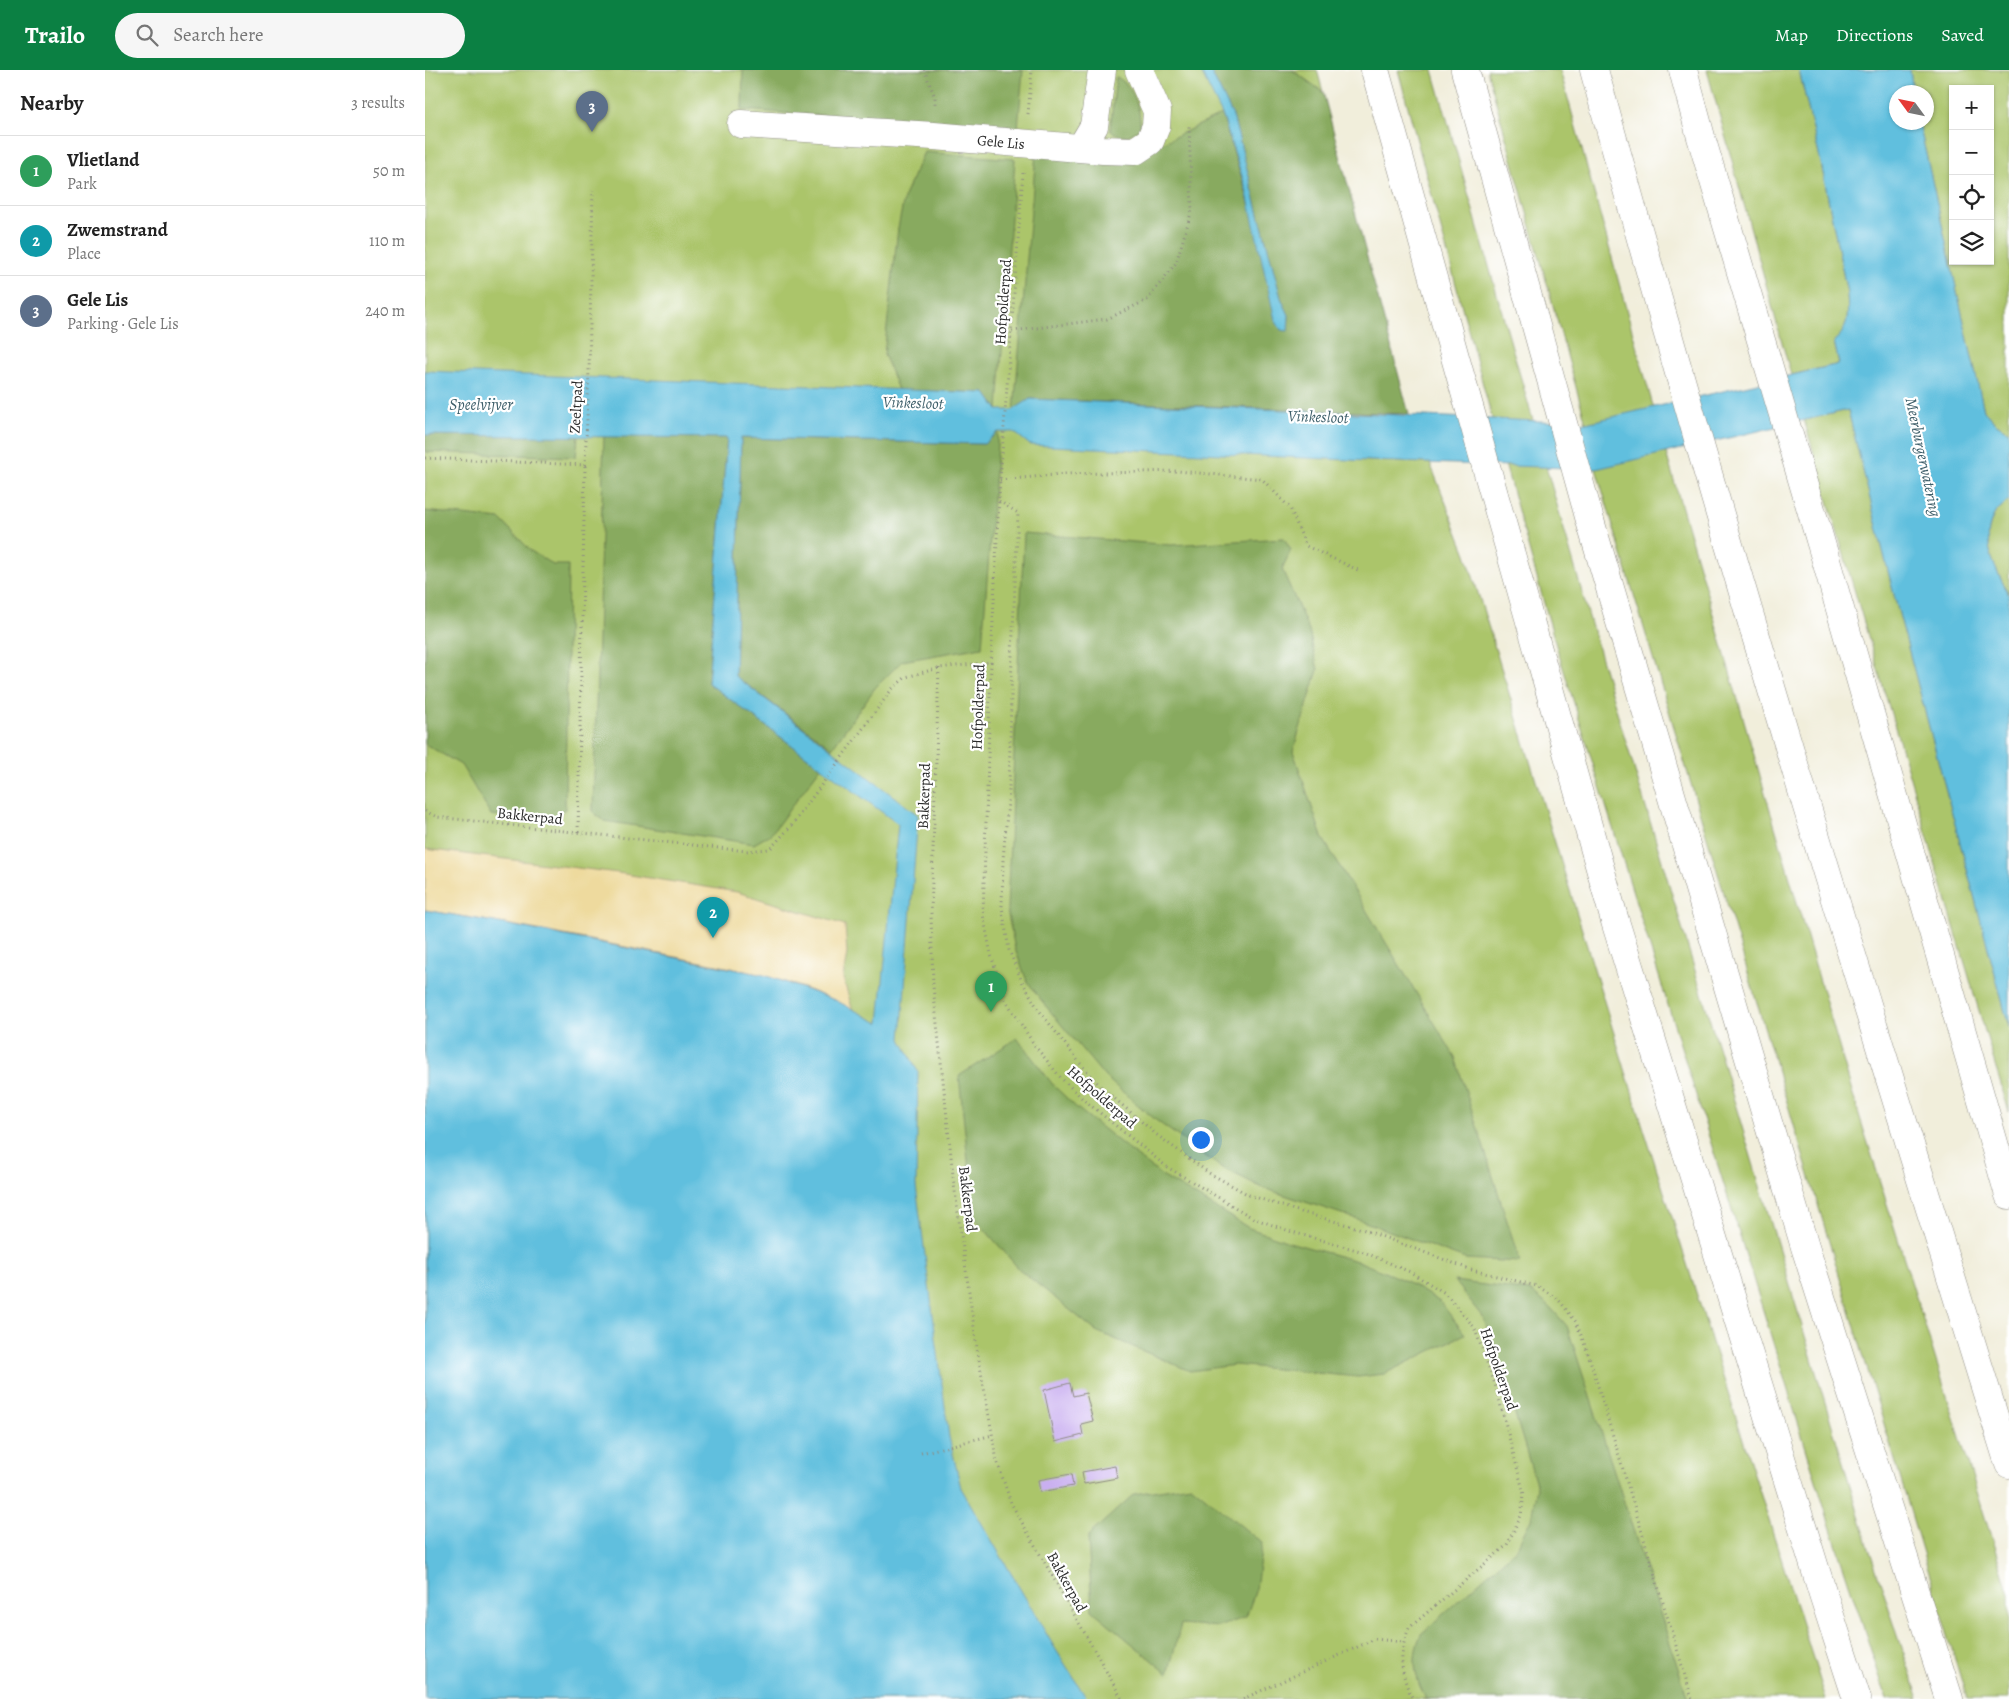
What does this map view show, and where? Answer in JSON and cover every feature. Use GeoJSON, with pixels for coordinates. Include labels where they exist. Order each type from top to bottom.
{"type":"FeatureCollection","features":[{"type":"Feature","properties":{"kind":"main road"},"geometry":{"type":"LineString","coordinates":[[1081,148],[1094,126],[1102,70]]}},
{"type":"Feature","properties":{"kind":"main road","name":"Gele Lis"},"geometry":{"type":"LineString","coordinates":[[741,124],[1135,151],[1150,141],[1156,126],[1157,111],[1139,70]]}},
{"type":"Feature","properties":{"kind":"main road"},"geometry":{"type":"LineString","coordinates":[[1375,70],[1615,921],[1857,1699]]}},
{"type":"Feature","properties":{"kind":"main road"},"geometry":{"type":"LineString","coordinates":[[1465,70],[1591,524],[1805,1247],[1949,1699]]}},
{"type":"Feature","properties":{"kind":"main road"},"geometry":{"type":"LineString","coordinates":[[1594,70],[1675,358],[1856,973],[2009,1464]]}},
{"type":"Feature","properties":{"kind":"main road"},"geometry":{"type":"LineString","coordinates":[[1683,70],[1703,147],[1825,557],[2009,1194]]}},
{"type":"Feature","properties":{"kind":"path","name":"Hofpolderpad"},"geometry":{"type":"LineString","coordinates":[[1032,70],[1000,480],[991,662],[983,914],[991,956],[1005,999],[1035,1046],[1061,1078],[1084,1100],[1167,1167],[1253,1218],[1293,1232],[1364,1252],[1410,1272],[1445,1293],[1473,1327],[1495,1384],[1524,1494],[1521,1516],[1507,1545],[1409,1628],[1403,1642]]}},
{"type":"Feature","properties":{"kind":"path"},"geometry":{"type":"LineString","coordinates":[[1012,331],[1107,319],[1147,300],[1177,263],[1192,210],[1189,119]]}},
{"type":"Feature","properties":{"kind":"path","name":"Zeeltpad"},"geometry":{"type":"LineString","coordinates":[[578,832],[585,444],[589,371],[593,190]]}},
{"type":"Feature","properties":{"kind":"path"},"geometry":{"type":"LineString","coordinates":[[425,458],[585,465]]}},
{"type":"Feature","properties":{"kind":"path"},"geometry":{"type":"LineString","coordinates":[[1000,480],[1065,474],[1177,471],[1261,479],[1290,508],[1306,546],[1358,570]]}},
{"type":"Feature","properties":{"kind":"path"},"geometry":{"type":"LineString","coordinates":[[999,501],[1018,512],[1009,781],[1003,860],[1002,907],[1009,950],[1022,981],[1038,1009],[1101,1087],[1157,1135],[1209,1173],[1249,1194],[1294,1210],[1362,1229],[1472,1270],[1537,1286],[1558,1299],[1576,1322],[1589,1356],[1692,1699]]}},
{"type":"Feature","properties":{"kind":"path","name":"Bakkerpad"},"geometry":{"type":"LineString","coordinates":[[425,811],[437,817],[746,851],[770,849],[792,825],[892,689],[906,678],[939,668],[991,662]]}},
{"type":"Feature","properties":{"kind":"path","name":"Bakkerpad"},"geometry":{"type":"LineString","coordinates":[[939,668],[931,912],[933,986],[954,1184],[977,1349],[997,1461],[1011,1503],[1122,1699]]}},
{"type":"Feature","properties":{"kind":"path"},"geometry":{"type":"LineString","coordinates":[[921,1453],[993,1435]]}},
{"type":"Feature","properties":{"kind":"path"},"geometry":{"type":"LineString","coordinates":[[1243,1699],[1375,1639],[1403,1642],[1401,1664],[1413,1699]]}},
{"type":"Feature","properties":{"kind":"green space"},"geometry":{"type":"Polygon","coordinates":[[[425,70],[1229,70],[1303,325],[1352,460],[1430,463],[1466,554],[1633,1095],[1826,1699],[425,1699],[425,70]]]}},
{"type":"Feature","properties":{"kind":"green space"},"geometry":{"type":"Polygon","coordinates":[[[743,70],[1023,70],[1018,128],[948,121],[927,123],[742,110],[743,70]]]}},
{"type":"Feature","properties":{"kind":"green space"},"geometry":{"type":"Polygon","coordinates":[[[1210,70],[1292,70],[1323,92],[1409,414],[1030,399],[1014,411],[1036,153],[1162,143],[1222,114],[1288,330],[1289,315],[1281,298],[1233,116],[1210,70]]]}},
{"type":"Feature","properties":{"kind":"green space"},"geometry":{"type":"Polygon","coordinates":[[[1292,70],[1317,70],[1323,92],[1292,70]]]}},
{"type":"Feature","properties":{"kind":"green space"},"geometry":{"type":"Polygon","coordinates":[[[1398,70],[1433,70],[1599,652],[1868,1545],[1919,1699],[1887,1699],[1832,1532],[1555,642],[1398,70]]]}},
{"type":"Feature","properties":{"kind":"green space"},"geometry":{"type":"Polygon","coordinates":[[[1487,70],[1560,70],[1666,453],[1856,1105],[2009,1594],[2009,1699],[1967,1699],[1596,469],[1586,423],[1487,70]]]}},
{"type":"Feature","properties":{"kind":"green space"},"geometry":{"type":"Polygon","coordinates":[[[1707,70],[1799,70],[1821,163],[1847,293],[1847,319],[1843,331],[1834,342],[1839,364],[1791,375],[1707,70]]]}},
{"type":"Feature","properties":{"kind":"green space"},"geometry":{"type":"Polygon","coordinates":[[[1910,70],[2009,70],[2009,432],[1995,423],[1984,411],[1951,265],[1994,265],[1994,85],[1949,85],[1949,256],[1921,130],[1934,130],[1934,85],[1912,85],[1910,70]]]}},
{"type":"Feature","properties":{"kind":"green space"},"geometry":{"type":"Polygon","coordinates":[[[1116,77],[1132,92],[1138,106],[1140,128],[1132,134],[1125,136],[1110,130],[1116,77]]]}},
{"type":"Feature","properties":{"kind":"green space"},"geometry":{"type":"Polygon","coordinates":[[[924,152],[1015,159],[998,410],[986,393],[898,390],[884,354],[898,228],[905,194],[924,152]]]}},
{"type":"Feature","properties":{"kind":"green space"},"geometry":{"type":"Polygon","coordinates":[[[1848,410],[1893,591],[2009,1027],[2009,1112],[1804,420],[1848,410]]]}},
{"type":"Feature","properties":{"kind":"green space"},"geometry":{"type":"Polygon","coordinates":[[[998,432],[982,647],[902,661],[875,688],[832,748],[735,676],[741,438],[984,444],[998,432]]]}},
{"type":"Feature","properties":{"kind":"green space"},"geometry":{"type":"Polygon","coordinates":[[[425,435],[578,436],[576,457],[425,452],[425,435]]]}},
{"type":"Feature","properties":{"kind":"green space"},"geometry":{"type":"Polygon","coordinates":[[[604,435],[727,438],[708,683],[821,767],[771,834],[754,844],[604,821],[593,812],[604,435]]]}},
{"type":"Feature","properties":{"kind":"green space"},"geometry":{"type":"Polygon","coordinates":[[[2009,500],[2009,595],[1995,567],[1988,537],[1989,527],[1994,515],[2009,500]]]}},
{"type":"Feature","properties":{"kind":"green space"},"geometry":{"type":"Polygon","coordinates":[[[425,511],[500,519],[531,551],[553,565],[568,565],[565,809],[551,818],[530,819],[491,815],[461,765],[425,744],[425,511]]]}},
{"type":"Feature","properties":{"kind":"green space"},"geometry":{"type":"Polygon","coordinates":[[[1024,533],[1171,545],[1284,538],[1291,550],[1282,569],[1309,631],[1318,670],[1293,751],[1322,837],[1455,1057],[1520,1262],[1465,1259],[1357,1219],[1263,1188],[1219,1166],[1157,1121],[1105,1077],[1027,981],[1015,949],[1007,910],[1024,533]]]}},
{"type":"Feature","properties":{"kind":"green space"},"geometry":{"type":"Polygon","coordinates":[[[1017,1038],[1054,1086],[1077,1108],[1162,1176],[1249,1228],[1289,1242],[1360,1262],[1406,1281],[1440,1302],[1465,1334],[1384,1374],[1358,1377],[1235,1365],[1190,1371],[1096,1331],[1019,1269],[974,1217],[959,1076],[1017,1038]]]}},
{"type":"Feature","properties":{"kind":"green space"},"geometry":{"type":"Polygon","coordinates":[[[1454,1281],[1530,1291],[1550,1307],[1567,1326],[1688,1699],[1426,1699],[1415,1667],[1416,1651],[1421,1634],[1516,1549],[1531,1519],[1537,1487],[1504,1377],[1484,1319],[1454,1281]]]}},
{"type":"Feature","properties":{"kind":"green space"},"geometry":{"type":"Polygon","coordinates":[[[1191,1485],[1262,1543],[1256,1589],[1246,1617],[1219,1627],[1181,1624],[1168,1674],[1092,1610],[1088,1536],[1134,1494],[1191,1485]]]}},
{"type":"Feature","properties":{"kind":"sand"},"geometry":{"type":"Polygon","coordinates":[[[425,849],[618,873],[737,892],[845,925],[847,953],[843,978],[853,1011],[831,999],[784,981],[735,969],[425,910],[425,849]]]}},
{"type":"Feature","properties":{"kind":"water"},"geometry":{"type":"Polygon","coordinates":[[[1200,70],[1210,70],[1233,116],[1281,298],[1289,315],[1288,331],[1281,330],[1275,320],[1246,189],[1222,114],[1200,70]]]}},
{"type":"Feature","properties":{"kind":"water"},"geometry":{"type":"Polygon","coordinates":[[[1799,70],[1910,70],[1912,85],[1889,85],[1889,130],[1921,130],[1949,256],[1949,265],[1951,265],[1984,411],[1995,423],[2009,432],[2009,500],[1994,515],[1989,527],[1988,537],[1995,567],[2009,595],[2009,1027],[1893,591],[1848,410],[1596,469],[1370,461],[1030,445],[1014,432],[998,432],[984,444],[741,438],[735,676],[918,815],[901,1039],[918,1072],[916,1186],[949,1437],[961,1488],[1053,1645],[1087,1699],[425,1699],[425,910],[764,975],[835,1000],[879,1023],[898,824],[708,683],[727,438],[425,435],[425,371],[986,393],[998,410],[1013,410],[1030,399],[1586,423],[1839,364],[1834,341],[1843,331],[1847,319],[1847,293],[1821,163],[1799,70]]]}},
{"type":"Feature","properties":{"kind":"building"},"geometry":{"type":"Polygon","coordinates":[[[1070,1383],[1073,1396],[1086,1393],[1093,1421],[1081,1424],[1083,1435],[1055,1442],[1044,1390],[1070,1383]]]}},
{"type":"Feature","properties":{"kind":"building"},"geometry":{"type":"Polygon","coordinates":[[[1115,1466],[1117,1478],[1084,1484],[1082,1472],[1115,1466]]]}},
{"type":"Feature","properties":{"kind":"building"},"geometry":{"type":"Polygon","coordinates":[[[1071,1474],[1073,1486],[1040,1492],[1038,1480],[1071,1474]]]}},
{"type":"Feature","properties":{"kind":"place","name":"Gele Lis"},"geometry":{"type":"Point","coordinates":[592,132]}},
{"type":"Feature","properties":{"kind":"place","name":"Zwemstrand"},"geometry":{"type":"Point","coordinates":[713,938]}},
{"type":"Feature","properties":{"kind":"place","name":"Vlietland"},"geometry":{"type":"Point","coordinates":[991,1012]}},
{"type":"Feature","properties":{"kind":"water label","name":"Vinkesloot"},"geometry":{"type":"Point","coordinates":[913,402]}},
{"type":"Feature","properties":{"kind":"water label","name":"Speelvijver"},"geometry":{"type":"Point","coordinates":[481,404]}},
{"type":"Feature","properties":{"kind":"water label","name":"Vinkesloot"},"geometry":{"type":"Point","coordinates":[1318,416]}},
{"type":"Feature","properties":{"kind":"water label","name":"Meerburgerwatering"},"geometry":{"type":"Point","coordinates":[1924,457]}}]}
